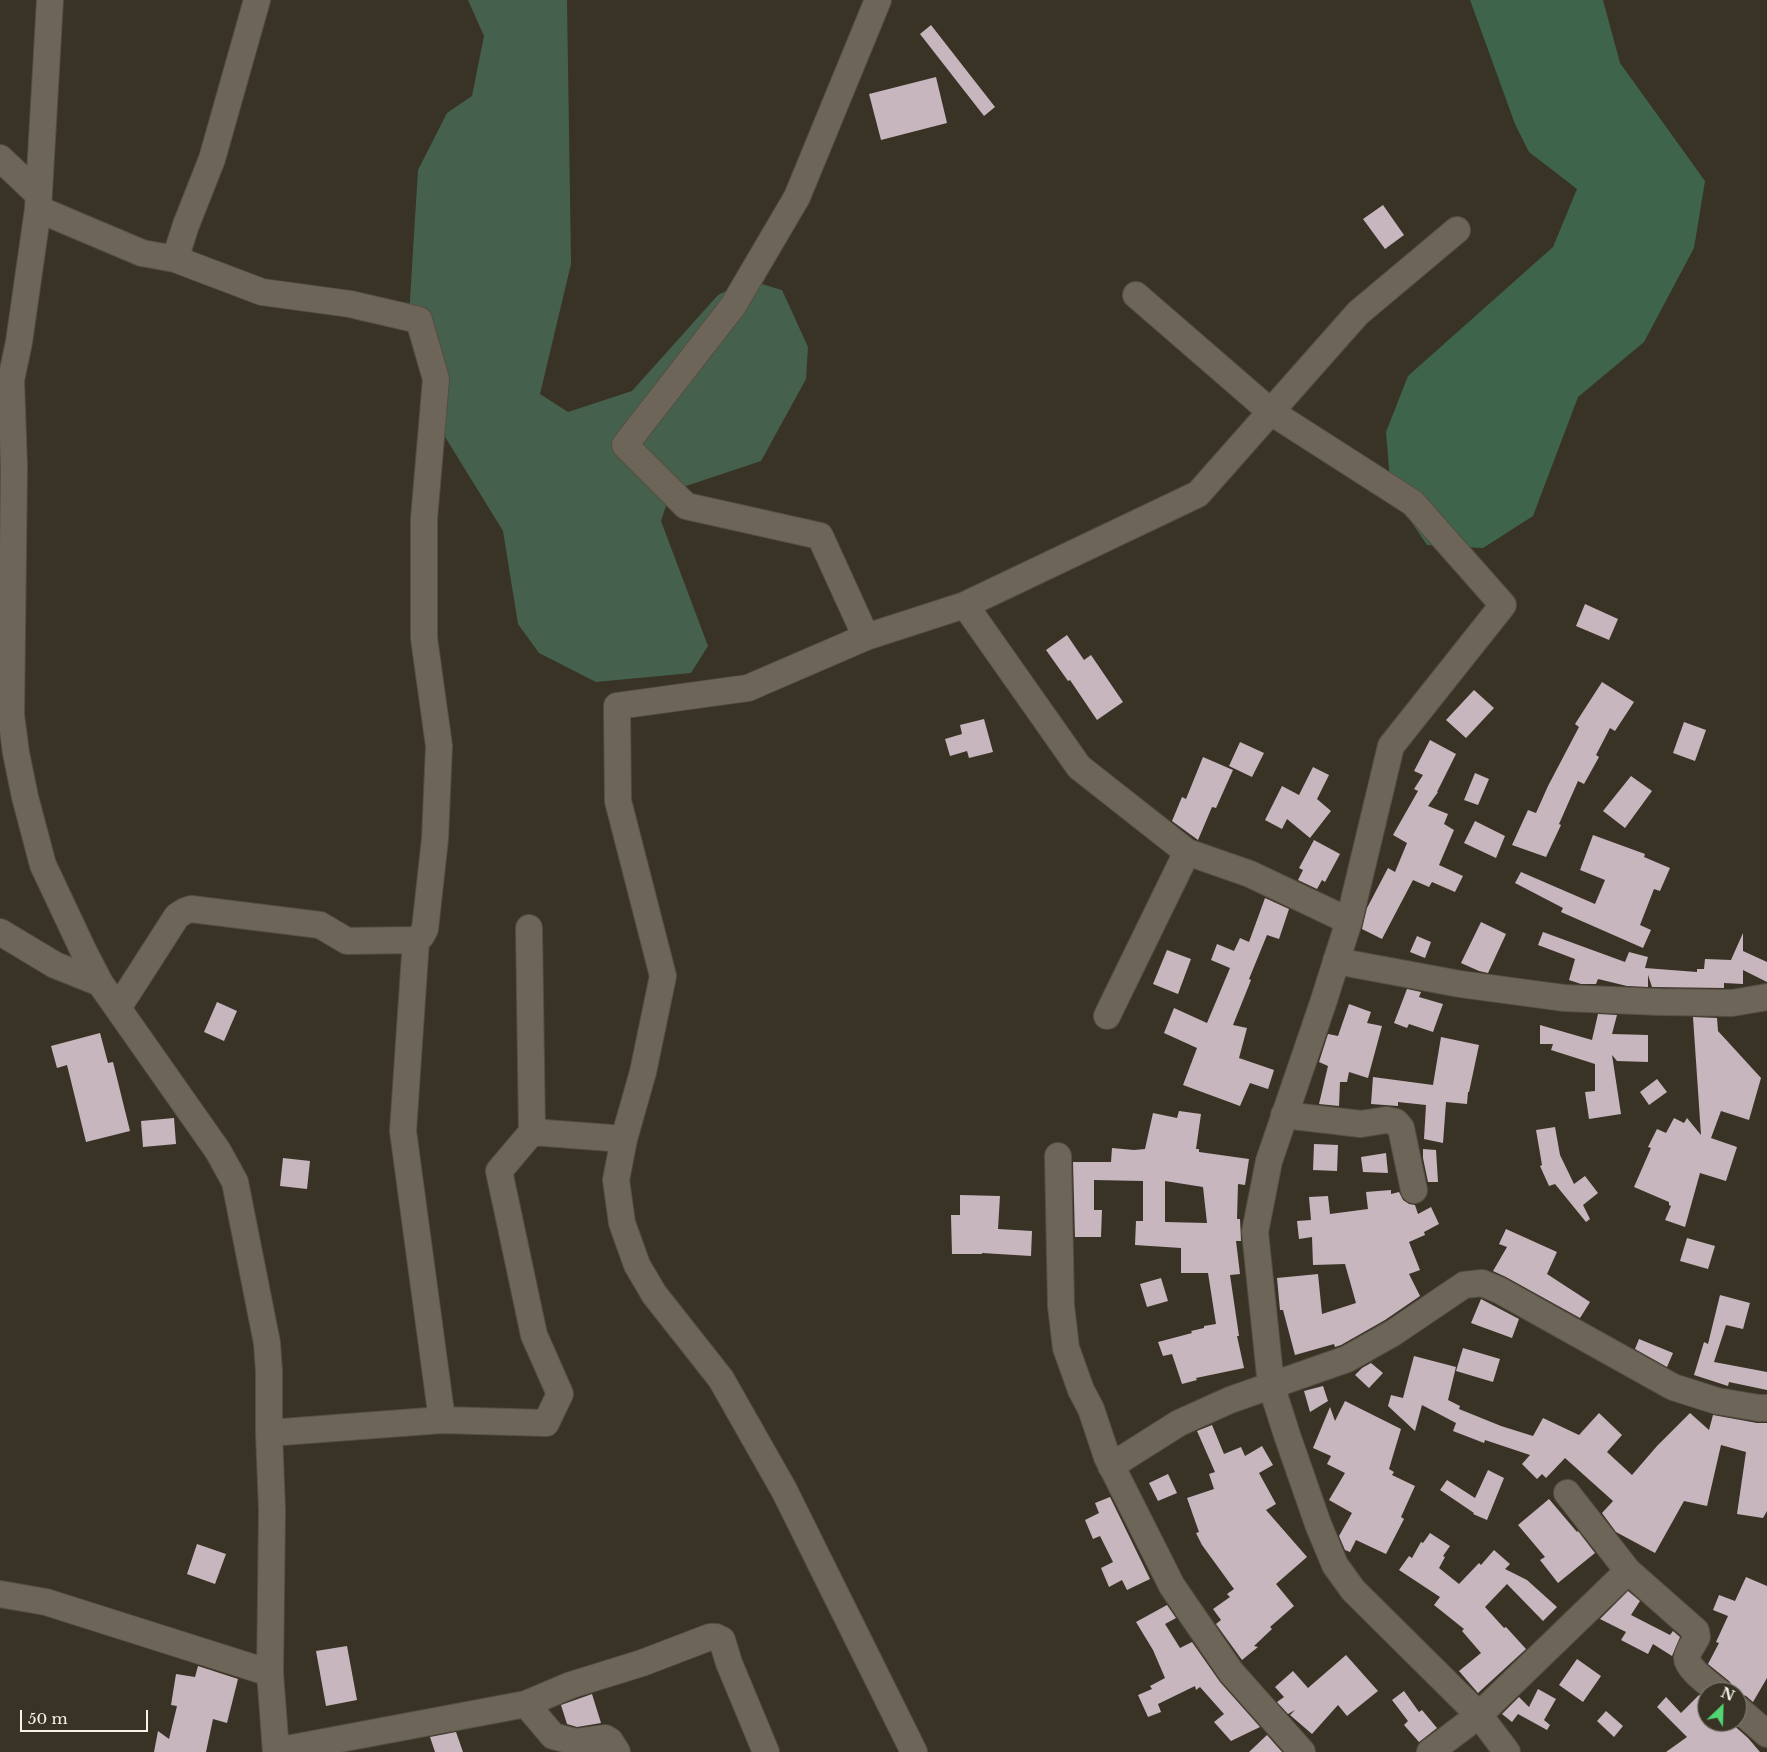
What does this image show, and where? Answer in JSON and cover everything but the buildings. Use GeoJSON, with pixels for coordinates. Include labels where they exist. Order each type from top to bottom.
{"type":"FeatureCollection","features":[{"type":"Feature","properties":{"kind":"street"},"geometry":{"type":"LineString","coordinates":[[50,0],[38,201],[19,342],[6,376],[11,715],[25,797],[43,865],[100,983],[218,1151],[235,1182],[267,1343],[272,1510],[270,1673],[276,1752],[526,1704],[571,1685],[642,1663],[710,1637],[722,1640],[729,1663],[766,1752]]}},
{"type":"Feature","properties":{"kind":"street"},"geometry":{"type":"LineString","coordinates":[[176,259],[186,226],[212,159],[257,0]]}},
{"type":"Feature","properties":{"kind":"street"},"geometry":{"type":"LineString","coordinates":[[866,637],[820,536],[686,506],[625,445],[733,306],[797,197],[878,0]]}},
{"type":"Feature","properties":{"kind":"street"},"geometry":{"type":"LineString","coordinates":[[0,158],[38,201],[142,253],[176,259],[262,292],[350,304],[419,320],[436,379],[424,519],[424,638],[439,746],[435,839],[425,929],[416,940],[347,941],[320,925],[191,909],[177,916],[118,1008]]}},
{"type":"Feature","properties":{"kind":"street"},"geometry":{"type":"LineString","coordinates":[[914,1752],[784,1490],[721,1380],[654,1294],[637,1265],[622,1222],[616,1180],[624,1139],[643,1072],[663,976],[618,800],[617,706],[748,688],[866,637],[965,605],[1198,494],[1358,313],[1457,230]]}},
{"type":"Feature","properties":{"kind":"street"},"geometry":{"type":"LineString","coordinates":[[1136,295],[1272,412],[1413,502],[1503,605],[1391,746],[1349,921],[1269,1162],[1255,1232],[1271,1385],[1314,1515],[1335,1565],[1353,1590],[1479,1715],[1507,1752]]}},
{"type":"Feature","properties":{"kind":"street"},"geometry":{"type":"LineString","coordinates":[[965,605],[1079,767],[1187,852],[1250,874],[1349,921]]}},
{"type":"Feature","properties":{"kind":"street"},"geometry":{"type":"LineString","coordinates":[[1107,1016],[1187,852]]}},
{"type":"Feature","properties":{"kind":"street"},"geometry":{"type":"LineString","coordinates":[[269,1433],[442,1420],[546,1423],[560,1394],[534,1336],[499,1171],[532,1132],[529,928]]}},
{"type":"Feature","properties":{"kind":"street"},"geometry":{"type":"LineString","coordinates":[[0,932],[55,965],[100,983]]}},
{"type":"Feature","properties":{"kind":"street"},"geometry":{"type":"LineString","coordinates":[[416,940],[403,1131],[442,1420]]}},
{"type":"Feature","properties":{"kind":"street"},"geometry":{"type":"LineString","coordinates":[[1336,961],[1460,984],[1564,998],[1732,1003],[1767,997]]}},
{"type":"Feature","properties":{"kind":"street"},"geometry":{"type":"LineString","coordinates":[[1284,1115],[1361,1124],[1386,1120],[1396,1122],[1401,1128],[1414,1190]]}},
{"type":"Feature","properties":{"kind":"street"},"geometry":{"type":"LineString","coordinates":[[532,1132],[624,1139]]}},
{"type":"Feature","properties":{"kind":"street"},"geometry":{"type":"LineString","coordinates":[[1058,1156],[1061,1306],[1066,1348],[1111,1466],[1178,1594],[1231,1672],[1302,1752]]}},
{"type":"Feature","properties":{"kind":"street"},"geometry":{"type":"LineString","coordinates":[[1111,1466],[1179,1423],[1230,1400],[1347,1359],[1393,1334],[1464,1285],[1482,1284],[1499,1290],[1673,1387],[1717,1401],[1767,1408]]}},
{"type":"Feature","properties":{"kind":"street"},"geometry":{"type":"LineString","coordinates":[[1567,1493],[1628,1571],[1696,1631],[1697,1637],[1687,1657],[1688,1662],[1708,1682]]}},
{"type":"Feature","properties":{"kind":"street"},"geometry":{"type":"LineString","coordinates":[[1430,1752],[1479,1715],[1628,1571]]}},
{"type":"Feature","properties":{"kind":"street"},"geometry":{"type":"LineString","coordinates":[[0,1594],[46,1602],[270,1673]]}},
{"type":"Feature","properties":{"kind":"street"},"geometry":{"type":"LineString","coordinates":[[526,1704],[556,1738],[576,1742],[605,1738],[610,1741],[617,1752]]}},
{"type":"Feature","properties":{"kind":"street"},"geometry":{"type":"LineString","coordinates":[[1747,1717],[1767,1734]]}},
{"type":"Feature","properties":{"kind":"green space"},"geometry":{"type":"Polygon","coordinates":[[[468,0],[567,0],[571,264],[540,394],[568,412],[632,391],[718,295],[748,280],[782,290],[808,347],[806,379],[761,461],[671,491],[661,521],[708,646],[691,673],[596,682],[539,653],[518,624],[503,531],[439,427],[408,332],[418,170],[447,113],[472,96],[484,36],[468,0]]]}},
{"type":"Feature","properties":{"kind":"green space"},"geometry":{"type":"Polygon","coordinates":[[[1470,0],[1603,0],[1620,63],[1705,181],[1694,248],[1644,342],[1578,397],[1533,516],[1483,548],[1427,545],[1391,492],[1386,432],[1408,376],[1553,247],[1577,189],[1529,152],[1515,124],[1470,0]]]}}]}
